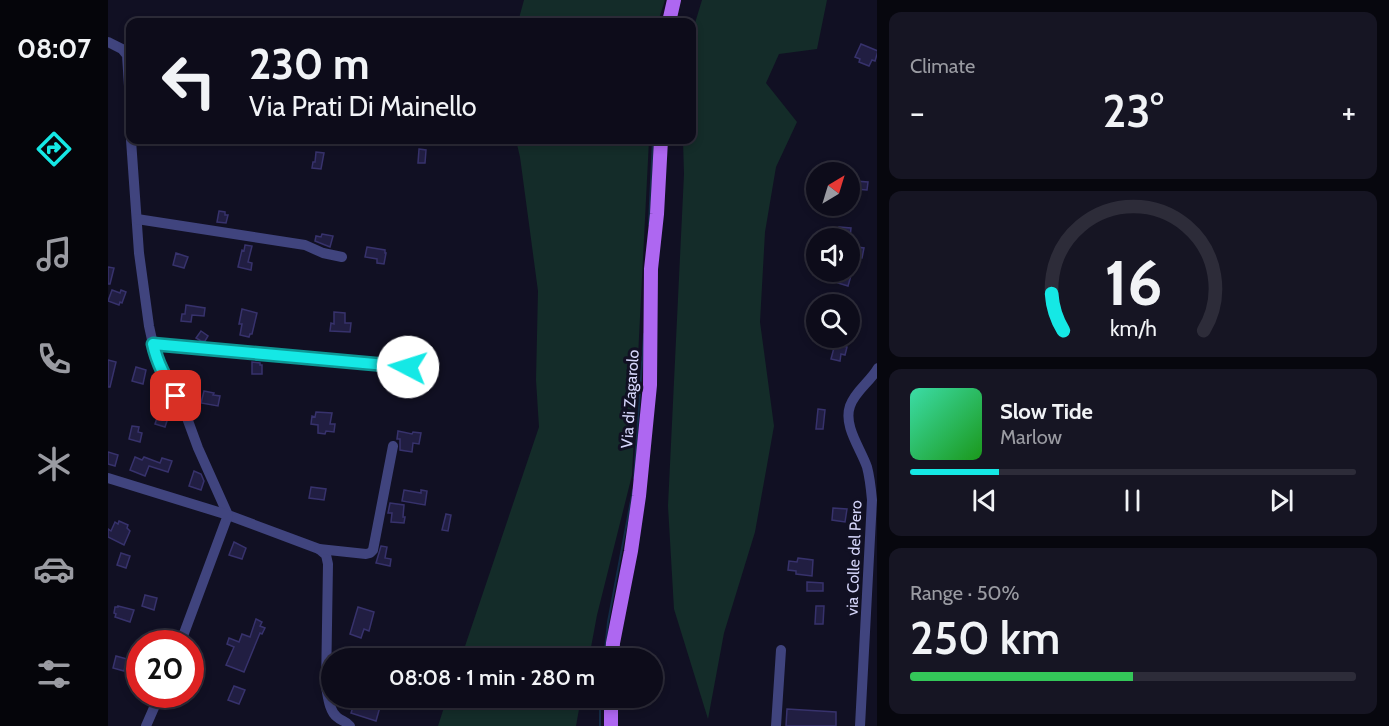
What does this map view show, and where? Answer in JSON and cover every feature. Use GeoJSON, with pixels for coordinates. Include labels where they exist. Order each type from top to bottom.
{"type":"FeatureCollection","features":[{"type":"Feature","properties":{"kind":"main road"},"geometry":{"type":"LineString","coordinates":[[670,18],[674,0]]}},
{"type":"Feature","properties":{"kind":"main road","name":"Via di Zagarolo"},"geometry":{"type":"LineString","coordinates":[[613,648],[639,496],[650,385],[651,269],[661,144]]}},
{"type":"Feature","properties":{"kind":"main road"},"geometry":{"type":"LineString","coordinates":[[611,708],[612,726]]}},
{"type":"Feature","properties":{"kind":"street"},"geometry":{"type":"LineString","coordinates":[[108,42],[126,51]]}},
{"type":"Feature","properties":{"kind":"street"},"geometry":{"type":"LineString","coordinates":[[131,144],[139,253],[156,358],[187,418],[228,515],[185,630]]}},
{"type":"Feature","properties":{"kind":"street"},"geometry":{"type":"LineString","coordinates":[[137,219],[304,245],[323,253],[342,257]]}},
{"type":"Feature","properties":{"kind":"street"},"geometry":{"type":"LineString","coordinates":[[153,344],[408,367]]}},
{"type":"Feature","properties":{"kind":"street","name":"via Colle del Pero"},"geometry":{"type":"LineString","coordinates":[[860,726],[872,500],[867,467],[853,437],[849,411],[854,398],[877,370]]}},
{"type":"Feature","properties":{"kind":"street"},"geometry":{"type":"LineString","coordinates":[[108,478],[228,515],[319,549],[366,554],[373,550],[393,446]]}},
{"type":"Feature","properties":{"kind":"street"},"geometry":{"type":"LineString","coordinates":[[319,549],[326,555],[328,564],[327,695],[334,715],[350,726]]}},
{"type":"Feature","properties":{"kind":"street"},"geometry":{"type":"LineString","coordinates":[[776,726],[781,650]]}},
{"type":"Feature","properties":{"kind":"street"},"geometry":{"type":"LineString","coordinates":[[146,726],[154,708]]}},
{"type":"Feature","properties":{"kind":"green space"},"geometry":{"type":"Polygon","coordinates":[[[524,0],[665,0],[659,18],[519,18],[524,0]]]}},
{"type":"Feature","properties":{"kind":"green space"},"geometry":{"type":"Polygon","coordinates":[[[702,0],[827,0],[817,49],[779,54],[766,83],[797,122],[776,167],[765,232],[760,322],[774,426],[755,532],[724,633],[708,719],[674,609],[668,506],[684,174],[683,144],[696,144],[696,20],[702,0]]]}},
{"type":"Feature","properties":{"kind":"green space"},"geometry":{"type":"Polygon","coordinates":[[[517,144],[649,144],[632,475],[591,648],[464,648],[539,427],[536,380],[538,291],[517,144]]]}},
{"type":"Feature","properties":{"kind":"green space"},"geometry":{"type":"Polygon","coordinates":[[[444,708],[579,708],[576,726],[438,726],[444,708]]]}},
{"type":"Feature","properties":{"kind":"building"},"geometry":{"type":"Polygon","coordinates":[[[861,44],[877,51],[875,61],[872,60],[869,66],[859,62],[860,59],[855,57],[861,44]]]}},
{"type":"Feature","properties":{"kind":"building"},"geometry":{"type":"Polygon","coordinates":[[[419,149],[426,150],[425,163],[418,163],[419,149]]]}},
{"type":"Feature","properties":{"kind":"building"},"geometry":{"type":"Polygon","coordinates":[[[316,152],[324,153],[321,169],[312,168],[316,152]]]}},
{"type":"Feature","properties":{"kind":"building"},"geometry":{"type":"Polygon","coordinates":[[[860,181],[868,182],[867,190],[860,189],[860,181]]]}},
{"type":"Feature","properties":{"kind":"building"},"geometry":{"type":"Polygon","coordinates":[[[219,211],[228,215],[226,223],[217,222],[219,211]]]}},
{"type":"Feature","properties":{"kind":"building"},"geometry":{"type":"Polygon","coordinates":[[[322,234],[333,236],[330,247],[315,241],[316,236],[321,237],[322,234]]]}},
{"type":"Feature","properties":{"kind":"building"},"geometry":{"type":"Polygon","coordinates":[[[245,245],[252,246],[248,262],[252,263],[251,270],[238,267],[245,245]]]}},
{"type":"Feature","properties":{"kind":"building"},"geometry":{"type":"Polygon","coordinates":[[[367,247],[385,250],[384,264],[377,263],[377,259],[365,257],[367,247]]]}},
{"type":"Feature","properties":{"kind":"building"},"geometry":{"type":"Polygon","coordinates":[[[860,247],[864,248],[862,258],[860,258],[860,247]]]}},
{"type":"Feature","properties":{"kind":"building"},"geometry":{"type":"Polygon","coordinates":[[[176,253],[188,257],[184,268],[173,265],[176,253]]]}},
{"type":"Feature","properties":{"kind":"building"},"geometry":{"type":"Polygon","coordinates":[[[108,267],[114,268],[110,284],[108,284],[108,267]]]}},
{"type":"Feature","properties":{"kind":"building"},"geometry":{"type":"Polygon","coordinates":[[[838,282],[849,282],[848,286],[838,282]]]}},
{"type":"Feature","properties":{"kind":"building"},"geometry":{"type":"Polygon","coordinates":[[[112,290],[120,293],[121,290],[126,292],[119,305],[108,301],[112,290]]]}},
{"type":"Feature","properties":{"kind":"building"},"geometry":{"type":"Polygon","coordinates":[[[186,305],[205,308],[204,316],[192,315],[191,322],[181,321],[186,305]]]}},
{"type":"Feature","properties":{"kind":"building"},"geometry":{"type":"Polygon","coordinates":[[[242,309],[257,313],[252,334],[249,337],[240,335],[242,324],[239,324],[242,309]]]}},
{"type":"Feature","properties":{"kind":"building"},"geometry":{"type":"Polygon","coordinates":[[[334,312],[345,313],[345,323],[351,323],[350,332],[330,331],[331,323],[334,324],[334,312]]]}},
{"type":"Feature","properties":{"kind":"building"},"geometry":{"type":"Polygon","coordinates":[[[201,331],[208,336],[205,341],[196,338],[201,331]]]}},
{"type":"Feature","properties":{"kind":"building"},"geometry":{"type":"Polygon","coordinates":[[[834,348],[847,348],[845,355],[841,354],[840,361],[831,359],[834,348]]]}},
{"type":"Feature","properties":{"kind":"building"},"geometry":{"type":"Polygon","coordinates":[[[108,360],[116,362],[110,387],[108,387],[108,360]]]}},
{"type":"Feature","properties":{"kind":"building"},"geometry":{"type":"Polygon","coordinates":[[[252,362],[262,365],[262,374],[252,374],[252,362]]]}},
{"type":"Feature","properties":{"kind":"building"},"geometry":{"type":"Polygon","coordinates":[[[136,367],[146,370],[143,384],[132,381],[136,367]]]}},
{"type":"Feature","properties":{"kind":"building"},"geometry":{"type":"Polygon","coordinates":[[[204,391],[220,396],[218,406],[201,403],[204,391]]]}},
{"type":"Feature","properties":{"kind":"building"},"geometry":{"type":"Polygon","coordinates":[[[818,409],[825,410],[823,429],[816,429],[818,409]]]}},
{"type":"Feature","properties":{"kind":"building"},"geometry":{"type":"Polygon","coordinates":[[[316,412],[332,413],[330,424],[335,424],[334,432],[318,433],[318,425],[311,424],[312,416],[315,417],[316,412]]]}},
{"type":"Feature","properties":{"kind":"building"},"geometry":{"type":"Polygon","coordinates":[[[158,415],[168,418],[165,427],[155,424],[158,415]]]}},
{"type":"Feature","properties":{"kind":"building"},"geometry":{"type":"Polygon","coordinates":[[[132,426],[139,427],[138,432],[142,433],[140,442],[129,439],[132,426]]]}},
{"type":"Feature","properties":{"kind":"building"},"geometry":{"type":"Polygon","coordinates":[[[398,431],[421,433],[419,444],[413,443],[412,452],[400,450],[400,439],[397,439],[398,431]]]}},
{"type":"Feature","properties":{"kind":"building"},"geometry":{"type":"Polygon","coordinates":[[[108,452],[118,455],[115,466],[108,464],[108,452]]]}},
{"type":"Feature","properties":{"kind":"building"},"geometry":{"type":"Polygon","coordinates":[[[135,457],[142,460],[144,457],[160,463],[162,458],[172,461],[168,472],[149,466],[145,476],[130,470],[135,457]]]}},
{"type":"Feature","properties":{"kind":"building"},"geometry":{"type":"Polygon","coordinates":[[[194,471],[201,474],[204,481],[201,490],[189,486],[194,471]]]}},
{"type":"Feature","properties":{"kind":"building"},"geometry":{"type":"Polygon","coordinates":[[[311,487],[326,489],[324,500],[309,498],[311,487]]]}},
{"type":"Feature","properties":{"kind":"building"},"geometry":{"type":"Polygon","coordinates":[[[404,490],[421,493],[421,490],[427,491],[425,505],[402,501],[404,490]]]}},
{"type":"Feature","properties":{"kind":"building"},"geometry":{"type":"Polygon","coordinates":[[[390,503],[404,505],[404,523],[391,522],[392,513],[388,513],[390,503]]]}},
{"type":"Feature","properties":{"kind":"building"},"geometry":{"type":"Polygon","coordinates":[[[833,508],[847,509],[845,522],[832,520],[833,508]]]}},
{"type":"Feature","properties":{"kind":"building"},"geometry":{"type":"Polygon","coordinates":[[[446,514],[451,515],[448,531],[442,530],[446,514]]]}},
{"type":"Feature","properties":{"kind":"building"},"geometry":{"type":"Polygon","coordinates":[[[119,521],[128,525],[127,528],[130,531],[124,545],[108,537],[108,529],[111,531],[115,522],[118,524],[119,521]]]}},
{"type":"Feature","properties":{"kind":"building"},"geometry":{"type":"Polygon","coordinates":[[[234,542],[246,548],[242,559],[229,555],[234,542]]]}},
{"type":"Feature","properties":{"kind":"building"},"geometry":{"type":"Polygon","coordinates":[[[381,546],[387,547],[385,558],[391,559],[390,566],[376,563],[381,546]]]}},
{"type":"Feature","properties":{"kind":"building"},"geometry":{"type":"Polygon","coordinates":[[[121,553],[130,556],[126,568],[117,565],[121,553]]]}},
{"type":"Feature","properties":{"kind":"building"},"geometry":{"type":"Polygon","coordinates":[[[798,558],[813,560],[812,576],[796,574],[796,571],[788,570],[789,561],[797,562],[798,558]]]}},
{"type":"Feature","properties":{"kind":"building"},"geometry":{"type":"Polygon","coordinates":[[[807,582],[823,583],[823,591],[807,591],[807,582]]]}},
{"type":"Feature","properties":{"kind":"building"},"geometry":{"type":"Polygon","coordinates":[[[145,595],[157,598],[154,610],[142,606],[145,595]]]}},
{"type":"Feature","properties":{"kind":"building"},"geometry":{"type":"Polygon","coordinates":[[[816,606],[824,606],[823,624],[815,624],[816,606]]]}},
{"type":"Feature","properties":{"kind":"building"},"geometry":{"type":"Polygon","coordinates":[[[115,607],[134,610],[130,622],[115,617],[115,607]]]}},
{"type":"Feature","properties":{"kind":"building"},"geometry":{"type":"Polygon","coordinates":[[[358,607],[374,612],[369,631],[364,629],[361,638],[350,634],[358,607]]]}},
{"type":"Feature","properties":{"kind":"building"},"geometry":{"type":"Polygon","coordinates":[[[256,619],[262,622],[260,626],[265,628],[262,634],[260,633],[244,672],[226,665],[234,647],[227,644],[229,638],[239,642],[242,634],[250,637],[256,619]]]}},
{"type":"Feature","properties":{"kind":"building"},"geometry":{"type":"Polygon","coordinates":[[[116,656],[126,659],[124,671],[113,668],[116,656]]]}},
{"type":"Feature","properties":{"kind":"building"},"geometry":{"type":"Polygon","coordinates":[[[234,686],[245,690],[239,704],[228,700],[234,686]]]}},
{"type":"Feature","properties":{"kind":"building"},"geometry":{"type":"Polygon","coordinates":[[[353,708],[380,708],[376,721],[351,713],[353,708]]]}},
{"type":"Feature","properties":{"kind":"building"},"geometry":{"type":"Polygon","coordinates":[[[787,709],[836,712],[836,726],[786,726],[787,709]]]}},
{"type":"Feature","properties":{"kind":"waterway"},"geometry":{"type":"LineString","coordinates":[[649,224],[653,144]]}},
{"type":"Feature","properties":{"kind":"waterway"},"geometry":{"type":"LineString","coordinates":[[634,478],[644,334]]}},
{"type":"Feature","properties":{"kind":"waterway"},"geometry":{"type":"LineString","coordinates":[[605,648],[633,490]]}},
{"type":"Feature","properties":{"kind":"waterway"},"geometry":{"type":"LineString","coordinates":[[600,708],[600,726]]}},
{"type":"Feature","properties":{"kind":"route"},"geometry":{"type":"LineString","coordinates":[[176,396],[156,358],[153,344],[408,367]]}}]}
